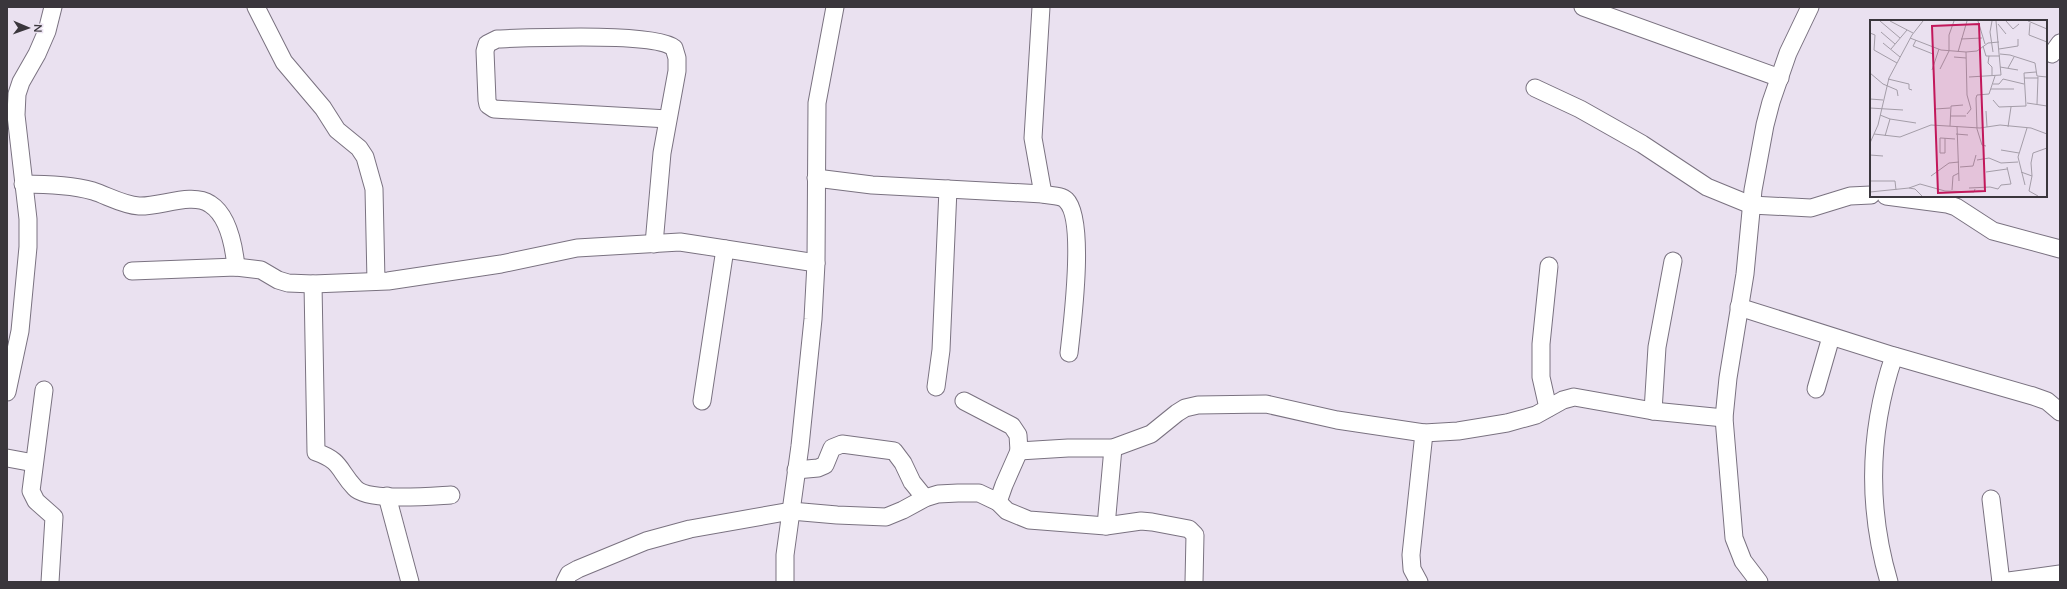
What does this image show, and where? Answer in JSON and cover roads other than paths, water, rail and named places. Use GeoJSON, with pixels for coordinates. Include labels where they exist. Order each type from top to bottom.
{"type":"FeatureCollection","features":[{"type":"Feature","properties":{"kind":"street"},"geometry":{"type":"LineString","coordinates":[[7,392],[20,331],[28,247],[28,219],[16,115],[17,94],[21,82],[37,54],[47,31],[53,7]]}},
{"type":"Feature","properties":{"kind":"street"},"geometry":{"type":"LineString","coordinates":[[256,7],[284,62],[319,103],[337,130],[358,148],[364,157],[374,189],[376,281]]}},
{"type":"Feature","properties":{"kind":"street"},"geometry":{"type":"LineString","coordinates":[[784,582],[785,555],[813,319],[816,263],[817,103],[835,7]]}},
{"type":"Feature","properties":{"kind":"street"},"geometry":{"type":"LineString","coordinates":[[1041,7],[1033,138],[1043,194]]}},
{"type":"Feature","properties":{"kind":"street"},"geometry":{"type":"LineString","coordinates":[[1583,7],[1780,78]]}},
{"type":"Feature","properties":{"kind":"street"},"geometry":{"type":"LineString","coordinates":[[1759,582],[1743,560],[1734,538],[1724,418],[1728,378],[1745,274],[1751,205],[1765,125],[1792,46],[1810,7]]}},
{"type":"Feature","properties":{"kind":"street"},"geometry":{"type":"LineString","coordinates":[[654,244],[662,153],[677,70],[676,52],[670,44],[615,38],[497,39],[487,44],[485,51],[487,100],[488,105],[494,109],[668,119]]}},
{"type":"Feature","properties":{"kind":"street"},"geometry":{"type":"LineString","coordinates":[[1535,88],[1580,109],[1642,144],[1707,187],[1751,205],[1812,208],[1850,196],[1870,195]]}},
{"type":"Feature","properties":{"kind":"street"},"geometry":{"type":"LineString","coordinates":[[816,178],[872,185],[1043,194],[1062,198],[1067,201],[1072,210],[1077,254],[1076,301],[1069,353]]}},
{"type":"Feature","properties":{"kind":"street"},"geometry":{"type":"LineString","coordinates":[[23,184],[80,188],[130,205],[156,206],[180,200],[200,200],[211,204],[219,213],[225,224],[234,249],[236,267]]}},
{"type":"Feature","properties":{"kind":"street"},"geometry":{"type":"LineString","coordinates":[[936,387],[941,350],[948,189]]}},
{"type":"Feature","properties":{"kind":"street"},"geometry":{"type":"LineString","coordinates":[[1894,197],[1947,204],[1956,207],[1993,232],[2060,249]]}},
{"type":"Feature","properties":{"kind":"street"},"geometry":{"type":"LineString","coordinates":[[132,271],[236,267],[261,270],[278,280],[288,283],[312,284],[376,281],[501,264],[577,248],[680,242],[816,263]]}},
{"type":"Feature","properties":{"kind":"street"},"geometry":{"type":"LineString","coordinates":[[702,401],[725,249]]}},
{"type":"Feature","properties":{"kind":"street"},"geometry":{"type":"LineString","coordinates":[[1653,411],[1657,347],[1673,261]]}},
{"type":"Feature","properties":{"kind":"street"},"geometry":{"type":"LineString","coordinates":[[1548,408],[1541,377],[1541,344],[1549,266]]}},
{"type":"Feature","properties":{"kind":"street"},"geometry":{"type":"LineString","coordinates":[[312,284],[316,452],[331,457],[337,462],[356,489],[378,496],[409,498],[451,495]]}},
{"type":"Feature","properties":{"kind":"street"},"geometry":{"type":"LineString","coordinates":[[1739,307],[1831,337],[2033,396],[2047,401],[2060,412]]}},
{"type":"Feature","properties":{"kind":"street"},"geometry":{"type":"LineString","coordinates":[[1816,389],[1831,337]]}},
{"type":"Feature","properties":{"kind":"street"},"geometry":{"type":"LineString","coordinates":[[1889,582],[1878,531],[1873,462],[1878,421],[1888,374],[1894,356]]}},
{"type":"Feature","properties":{"kind":"street"},"geometry":{"type":"LineString","coordinates":[[44,390],[34,463],[32,497],[54,517],[55,520],[50,582]]}},
{"type":"Feature","properties":{"kind":"street"},"geometry":{"type":"LineString","coordinates":[[1019,451],[1068,448],[1113,448],[1151,434],[1185,408],[1198,405],[1266,404],[1337,420],[1424,433],[1458,431],[1507,423],[1536,415],[1574,397],[1653,411],[1724,418]]}},
{"type":"Feature","properties":{"kind":"street"},"geometry":{"type":"LineString","coordinates":[[964,402],[1012,426],[1018,435],[1019,451],[998,502]]}},
{"type":"Feature","properties":{"kind":"street"},"geometry":{"type":"LineString","coordinates":[[1419,582],[1412,569],[1411,555],[1424,433]]}},
{"type":"Feature","properties":{"kind":"street"},"geometry":{"type":"LineString","coordinates":[[796,470],[818,468],[825,465],[832,448],[842,444],[894,451],[904,463],[912,482],[925,498]]}},
{"type":"Feature","properties":{"kind":"street"},"geometry":{"type":"LineString","coordinates":[[1106,526],[1113,448]]}},
{"type":"Feature","properties":{"kind":"street"},"geometry":{"type":"LineString","coordinates":[[7,458],[34,463]]}},
{"type":"Feature","properties":{"kind":"street"},"geometry":{"type":"LineString","coordinates":[[565,582],[571,572],[646,541],[690,529],[791,511],[886,517],[925,498],[951,493],[979,493],[998,502],[1007,511],[1029,520],[1106,526],[1141,521],[1192,530],[1195,535],[1194,582]]}},
{"type":"Feature","properties":{"kind":"street"},"geometry":{"type":"LineString","coordinates":[[387,496],[410,582]]}},
{"type":"Feature","properties":{"kind":"street"},"geometry":{"type":"LineString","coordinates":[[1991,499],[2001,582],[2060,574]]}}]}
